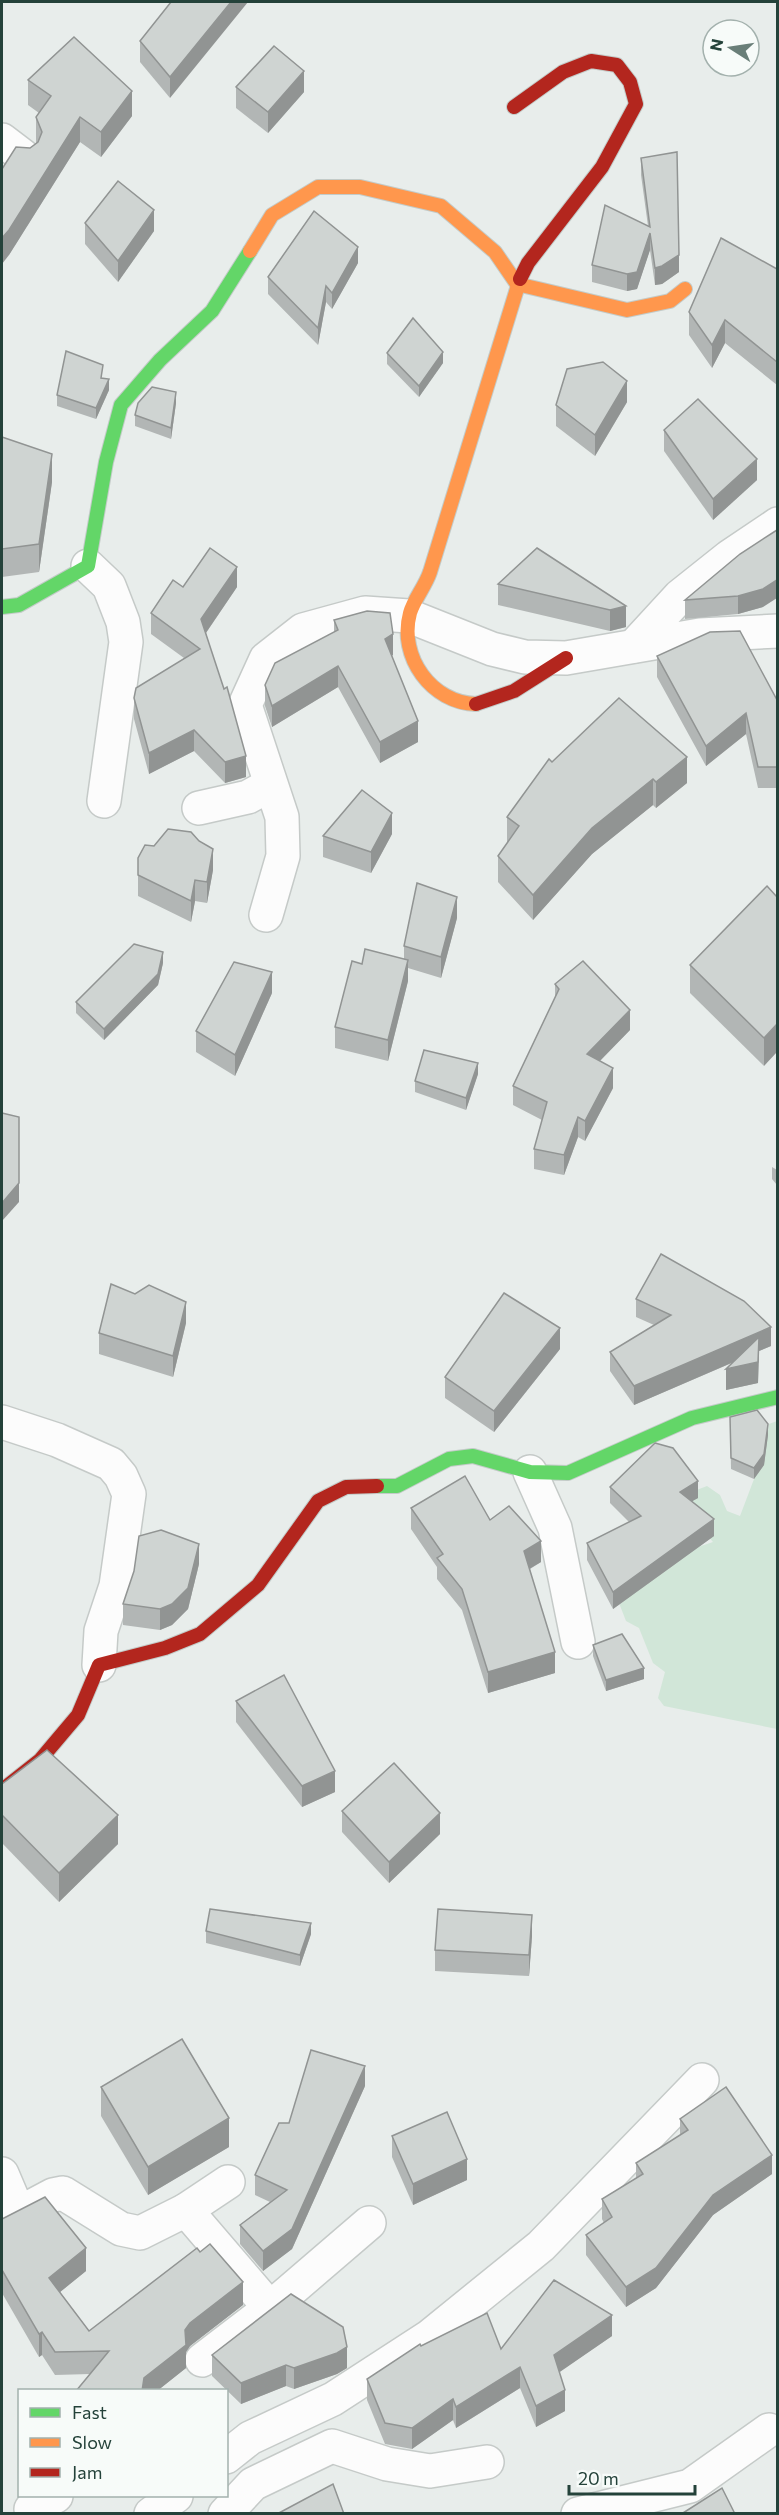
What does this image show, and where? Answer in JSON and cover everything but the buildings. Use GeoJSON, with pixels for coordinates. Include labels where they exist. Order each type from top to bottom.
{"type":"FeatureCollection","features":[{"type":"Feature","properties":{"kind":"street"},"geometry":{"type":"LineString","coordinates":[[514,107],[563,72],[591,61],[617,65],[630,82],[636,104],[602,167],[528,263],[517,284],[445,515],[427,582],[409,616],[408,644],[417,667],[432,689],[454,702],[479,705],[515,692],[566,658]]}},
{"type":"Feature","properties":{"kind":"street"},"geometry":{"type":"LineString","coordinates":[[88,566],[106,462],[121,405],[160,360],[212,311],[272,215],[318,187],[360,187],[441,206],[495,252],[517,284],[627,310],[670,302],[685,289]]}},
{"type":"Feature","properties":{"kind":"street"},"geometry":{"type":"LineString","coordinates":[[634,646],[680,596],[729,557],[777,524]]}},
{"type":"Feature","properties":{"kind":"street"},"geometry":{"type":"LineString","coordinates":[[2,607],[19,605],[88,566]]}},
{"type":"Feature","properties":{"kind":"street"},"geometry":{"type":"LineString","coordinates":[[88,566],[109,586],[123,622],[126,642],[104,801]]}},
{"type":"Feature","properties":{"kind":"street"},"geometry":{"type":"LineString","coordinates":[[266,915],[283,856],[282,817],[245,705],[266,659],[303,630],[365,613],[409,616],[492,649],[525,657],[566,658],[700,635],[777,631]]}},
{"type":"Feature","properties":{"kind":"street"},"geometry":{"type":"LineString","coordinates":[[199,808],[248,797],[270,785]]}},
{"type":"Feature","properties":{"kind":"street"},"geometry":{"type":"LineString","coordinates":[[99,1665],[165,1648],[200,1634],[258,1586],[318,1502],[346,1487],[397,1486],[449,1458],[472,1456],[530,1472],[568,1473],[692,1418],[777,1397]]}},
{"type":"Feature","properties":{"kind":"street"},"geometry":{"type":"LineString","coordinates":[[2,1422],[57,1440],[111,1464],[121,1476],[129,1494],[116,1586],[101,1631],[99,1665],[78,1715],[40,1760],[2,1790]]}},
{"type":"Feature","properties":{"kind":"street"},"geometry":{"type":"LineString","coordinates":[[530,1472],[555,1528],[578,1642]]}},
{"type":"Feature","properties":{"kind":"street"},"geometry":{"type":"LineString","coordinates":[[234,2443],[333,2399],[430,2336],[541,2246],[702,2080]]}},
{"type":"Feature","properties":{"kind":"street"},"geometry":{"type":"LineString","coordinates":[[2,2174],[10,2218],[53,2195],[63,2193],[121,2229],[140,2233],[186,2210],[228,2182]]}},
{"type":"Feature","properties":{"kind":"street"},"geometry":{"type":"LineString","coordinates":[[186,2210],[270,2308]]}},
{"type":"Feature","properties":{"kind":"street"},"geometry":{"type":"LineString","coordinates":[[202,2360],[270,2308],[369,2223]]}},
{"type":"Feature","properties":{"kind":"street"},"geometry":{"type":"LineString","coordinates":[[578,2514],[690,2486],[769,2430]]}},
{"type":"Feature","properties":{"kind":"street"},"geometry":{"type":"LineString","coordinates":[[225,2514],[253,2484],[332,2446],[387,2464],[430,2471],[487,2462]]}},
{"type":"Feature","properties":{"kind":"street"},"geometry":{"type":"LineString","coordinates":[[151,2514],[175,2497]]}},
{"type":"Feature","properties":{"kind":"green space"},"geometry":{"type":"Polygon","coordinates":[[[777,1421],[777,1729],[664,1706],[658,1698],[665,1672],[653,1663],[639,1628],[626,1621],[619,1603],[668,1557],[713,1542],[695,1521],[689,1493],[707,1486],[720,1495],[727,1511],[740,1516],[765,1450],[769,1424],[777,1421]]]}},
{"type":"Feature","properties":{"kind":"traffic: fast"},"geometry":{"type":"LineString","coordinates":[[2,607],[19,605],[88,566],[106,462],[121,405],[160,360],[212,311],[250,251]]}},
{"type":"Feature","properties":{"kind":"traffic: fast"},"geometry":{"type":"LineString","coordinates":[[377,1486],[397,1486],[449,1459],[473,1456],[530,1472],[568,1473],[692,1418],[778,1397]]}},
{"type":"Feature","properties":{"kind":"traffic: slow"},"geometry":{"type":"LineString","coordinates":[[250,251],[272,215],[318,187],[360,187],[441,206],[495,252],[517,284],[627,310],[670,301],[685,289]]}},
{"type":"Feature","properties":{"kind":"traffic: slow"},"geometry":{"type":"LineString","coordinates":[[476,704],[460,702],[445,696],[422,675],[409,646],[408,630],[410,613],[430,572],[520,279]]}},
{"type":"Feature","properties":{"kind":"traffic: jam"},"geometry":{"type":"LineString","coordinates":[[514,107],[563,72],[591,61],[617,65],[630,82],[636,104],[602,167],[528,263],[520,279]]}},
{"type":"Feature","properties":{"kind":"traffic: jam"},"geometry":{"type":"LineString","coordinates":[[476,704],[514,691],[566,658]]}},
{"type":"Feature","properties":{"kind":"traffic: jam"},"geometry":{"type":"LineString","coordinates":[[2,1790],[40,1760],[78,1715],[99,1665],[165,1648],[200,1634],[258,1585],[318,1501],[346,1487],[377,1486]]}}]}
